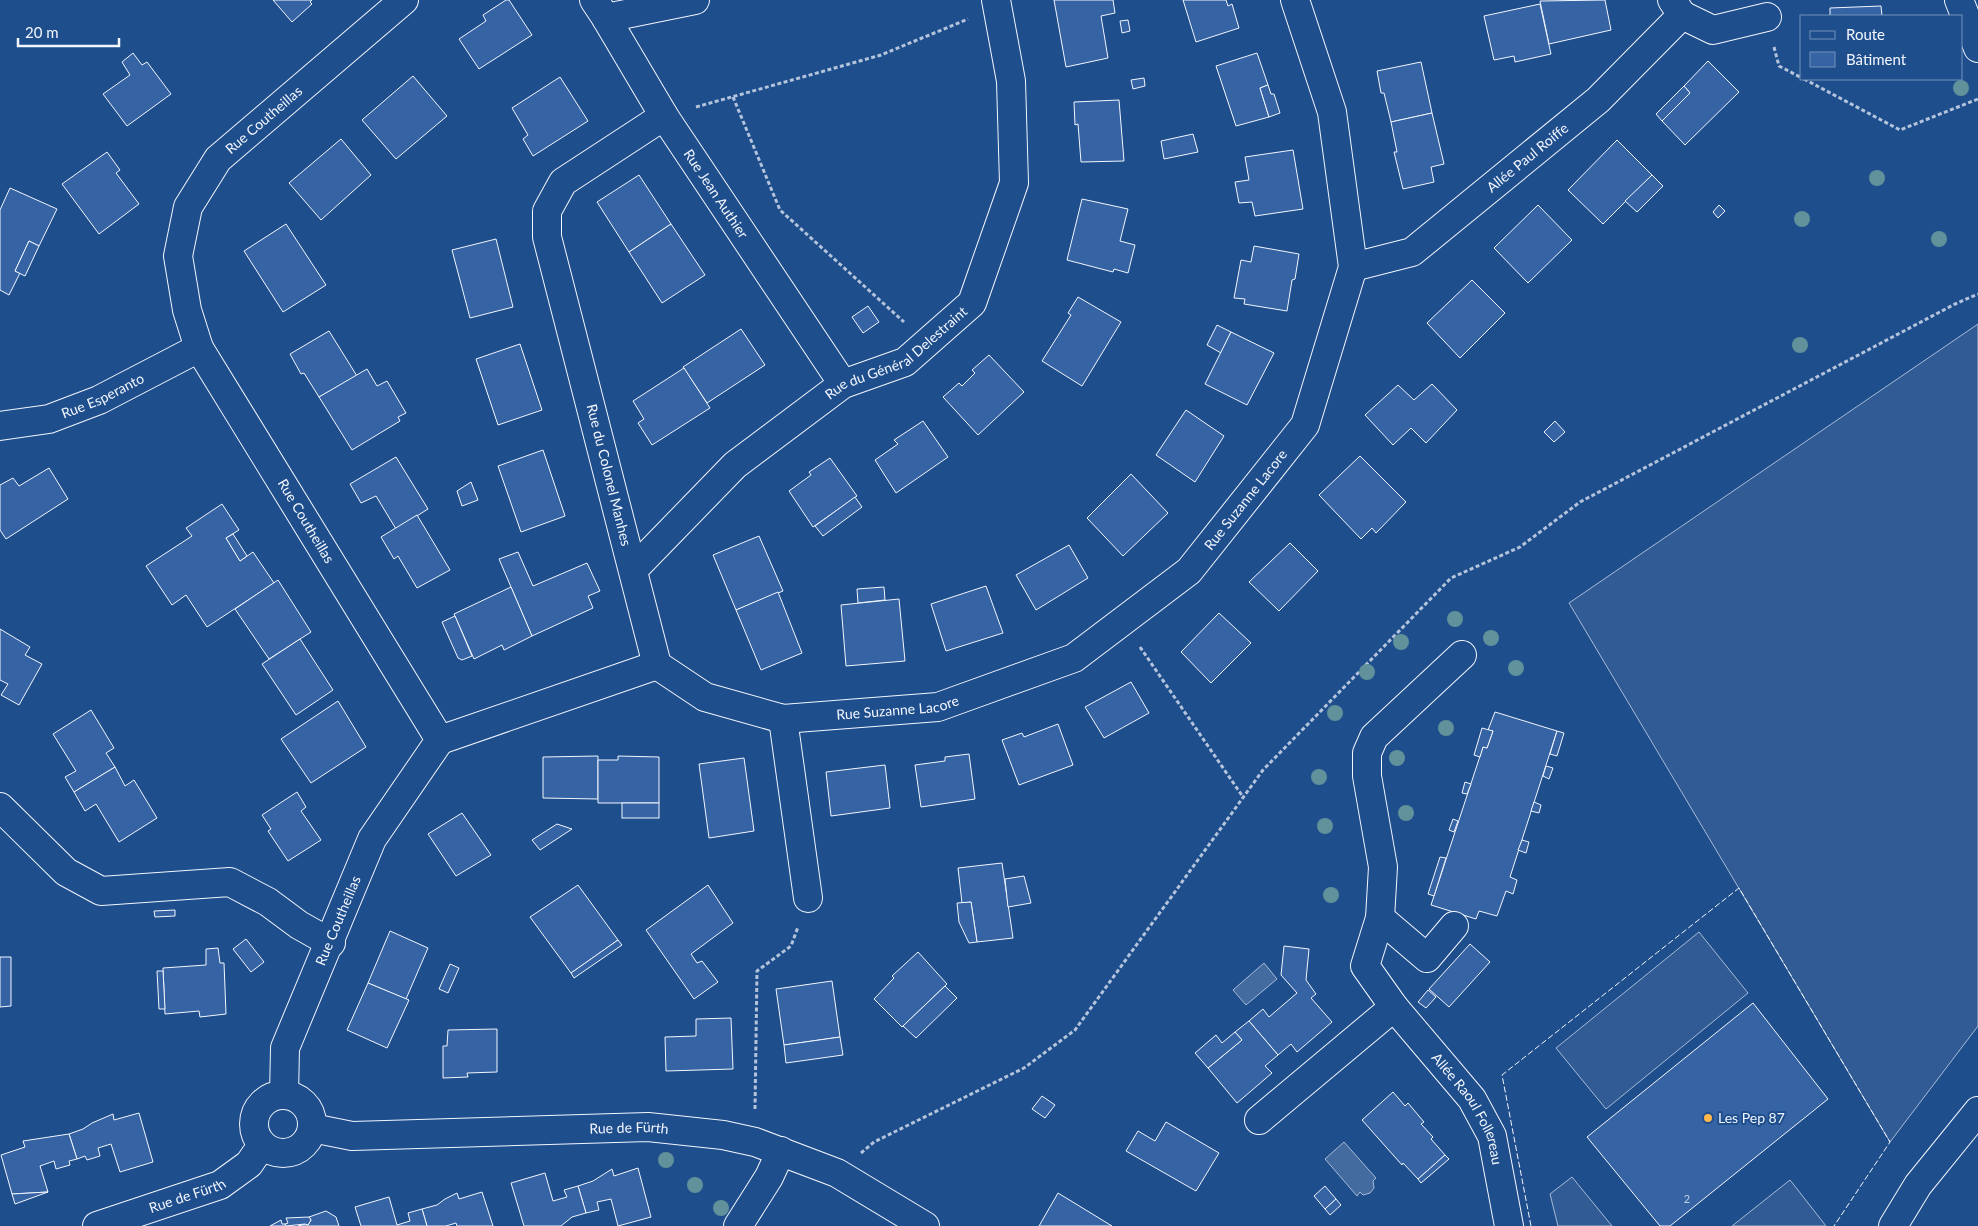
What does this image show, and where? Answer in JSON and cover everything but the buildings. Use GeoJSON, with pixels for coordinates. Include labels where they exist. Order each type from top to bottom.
{"type":"FeatureCollection","features":[{"type":"Feature","properties":{"kind":"street","name":"Rue Coutheillas"},"geometry":{"type":"LineString","coordinates":[[284,1095],[285,1048],[331,942],[372,839],[440,740],[199,348],[187,310],[178,256],[188,207],[218,159],[404,0]]}},
{"type":"Feature","properties":{"kind":"street"},"geometry":{"type":"LineString","coordinates":[[600,9],[694,0]]}},
{"type":"Feature","properties":{"kind":"street","name":"Rue Suzanne Lacore"},"geometry":{"type":"LineString","coordinates":[[657,665],[705,697],[783,719],[938,707],[1074,658],[1189,571],[1305,425],[1353,267],[1332,112],[1295,0]]}},
{"type":"Feature","properties":{"kind":"street"},"geometry":{"type":"LineString","coordinates":[[1959,0],[1978,48]]}},
{"type":"Feature","properties":{"kind":"street","name":"Rue du Général Delestraint"},"geometry":{"type":"LineString","coordinates":[[633,570],[735,465],[842,384],[905,362],[972,303],[1014,183],[1011,81],[996,4]]}},
{"type":"Feature","properties":{"kind":"street","name":"Allée Paul Roiffe"},"geometry":{"type":"LineString","coordinates":[[1353,267],[1412,252],[1598,100],[1677,7],[1713,30],[1767,17]]}},
{"type":"Feature","properties":{"kind":"street","name":"Rue Jean Authier"},"geometry":{"type":"LineString","coordinates":[[600,9],[664,116],[842,384]]}},
{"type":"Feature","properties":{"kind":"street","name":"Rue du Colonel Manhes"},"geometry":{"type":"LineString","coordinates":[[657,665],[547,237],[547,211],[563,182],[664,116]]}},
{"type":"Feature","properties":{"kind":"street","name":"Rue Esperanto"},"geometry":{"type":"LineString","coordinates":[[0,426],[48,419],[99,400],[199,348]]}},
{"type":"Feature","properties":{"kind":"street"},"geometry":{"type":"LineString","coordinates":[[1454,926],[1427,958],[1380,918],[1383,867],[1366,776],[1366,753],[1374,737],[1462,655]]}},
{"type":"Feature","properties":{"kind":"street"},"geometry":{"type":"LineString","coordinates":[[440,740],[657,665]]}},
{"type":"Feature","properties":{"kind":"street"},"geometry":{"type":"LineString","coordinates":[[783,719],[808,898]]}},
{"type":"Feature","properties":{"kind":"street"},"geometry":{"type":"LineString","coordinates":[[0,807],[66,872],[101,892],[230,882],[268,902],[299,925],[331,942]]}},
{"type":"Feature","properties":{"kind":"street","name":"Allée Raoul Follereau"},"geometry":{"type":"LineString","coordinates":[[1380,918],[1365,966],[1394,1006],[1472,1099],[1492,1136],[1509,1226]]}},
{"type":"Feature","properties":{"kind":"street"},"geometry":{"type":"LineString","coordinates":[[1259,1120],[1394,1006]]}},
{"type":"Feature","properties":{"kind":"street"},"geometry":{"type":"LineString","coordinates":[[284,1095],[296,1098],[306,1105],[312,1116],[312,1128],[306,1143],[292,1152],[276,1152],[262,1145],[255,1133],[254,1119],[260,1106],[271,1098],[284,1095]]}},
{"type":"Feature","properties":{"kind":"street"},"geometry":{"type":"LineString","coordinates":[[1894,1226],[1918,1184],[1978,1111]]}},
{"type":"Feature","properties":{"kind":"street","name":"Rue de Fürth"},"geometry":{"type":"LineString","coordinates":[[312,1128],[352,1136],[648,1127],[723,1135],[755,1142],[838,1173],[925,1226]]}},
{"type":"Feature","properties":{"kind":"street","name":"Rue de Fürth"},"geometry":{"type":"LineString","coordinates":[[97,1226],[220,1185],[249,1164],[262,1145]]}},
{"type":"Feature","properties":{"kind":"street"},"geometry":{"type":"LineString","coordinates":[[738,1226],[769,1177],[781,1151]]}},
{"type":"Feature","properties":{"kind":"path"},"geometry":{"type":"LineString","coordinates":[[664,116],[881,55],[996,4]]}},
{"type":"Feature","properties":{"kind":"path"},"geometry":{"type":"LineString","coordinates":[[1767,17],[1779,66],[1800,76]]}},
{"type":"Feature","properties":{"kind":"path"},"geometry":{"type":"LineString","coordinates":[[1807,80],[1900,130],[1978,99]]}},
{"type":"Feature","properties":{"kind":"path"},"geometry":{"type":"LineString","coordinates":[[734,96],[780,210],[927,342]]}},
{"type":"Feature","properties":{"kind":"path"},"geometry":{"type":"LineString","coordinates":[[1123,621],[1243,797]]}},
{"type":"Feature","properties":{"kind":"path"},"geometry":{"type":"LineString","coordinates":[[755,1142],[757,971],[791,946],[808,898]]}},
{"type":"Feature","properties":{"kind":"shaded area"},"geometry":{"type":"Polygon","coordinates":[[[1978,324],[1978,1026],[1890,1142],[1569,603],[1978,324]]]}},
{"type":"Feature","properties":{"kind":"shaded area"},"geometry":{"type":"Polygon","coordinates":[[[1699,932],[1748,993],[1606,1109],[1556,1048],[1699,932]]]}},
{"type":"Feature","properties":{"kind":"shaded area"},"geometry":{"type":"Polygon","coordinates":[[[1264,963],[1277,979],[1246,1005],[1233,990],[1264,963]]]}},
{"type":"Feature","properties":{"kind":"shaded area"},"geometry":{"type":"Polygon","coordinates":[[[1344,1142],[1376,1178],[1373,1181],[1374,1188],[1370,1193],[1363,1195],[1360,1192],[1357,1196],[1325,1159],[1344,1142]]]}},
{"type":"Feature","properties":{"kind":"shaded area"},"geometry":{"type":"Polygon","coordinates":[[[1572,1177],[1612,1226],[1558,1226],[1550,1194],[1572,1177]]]}},
{"type":"Feature","properties":{"kind":"shaded area"},"geometry":{"type":"Polygon","coordinates":[[[1790,1180],[1826,1226],[1732,1226],[1790,1180]]]}},
{"type":"Feature","properties":{"kind":"fence"},"geometry":{"type":"LineString","coordinates":[[1531,1226],[1502,1075],[1739,888],[1890,1142],[1834,1226]]}},
{"type":"Feature","properties":{"kind":"place","name":"Les Pep 87"},"geometry":{"type":"Point","coordinates":[1708,1118]}}]}
